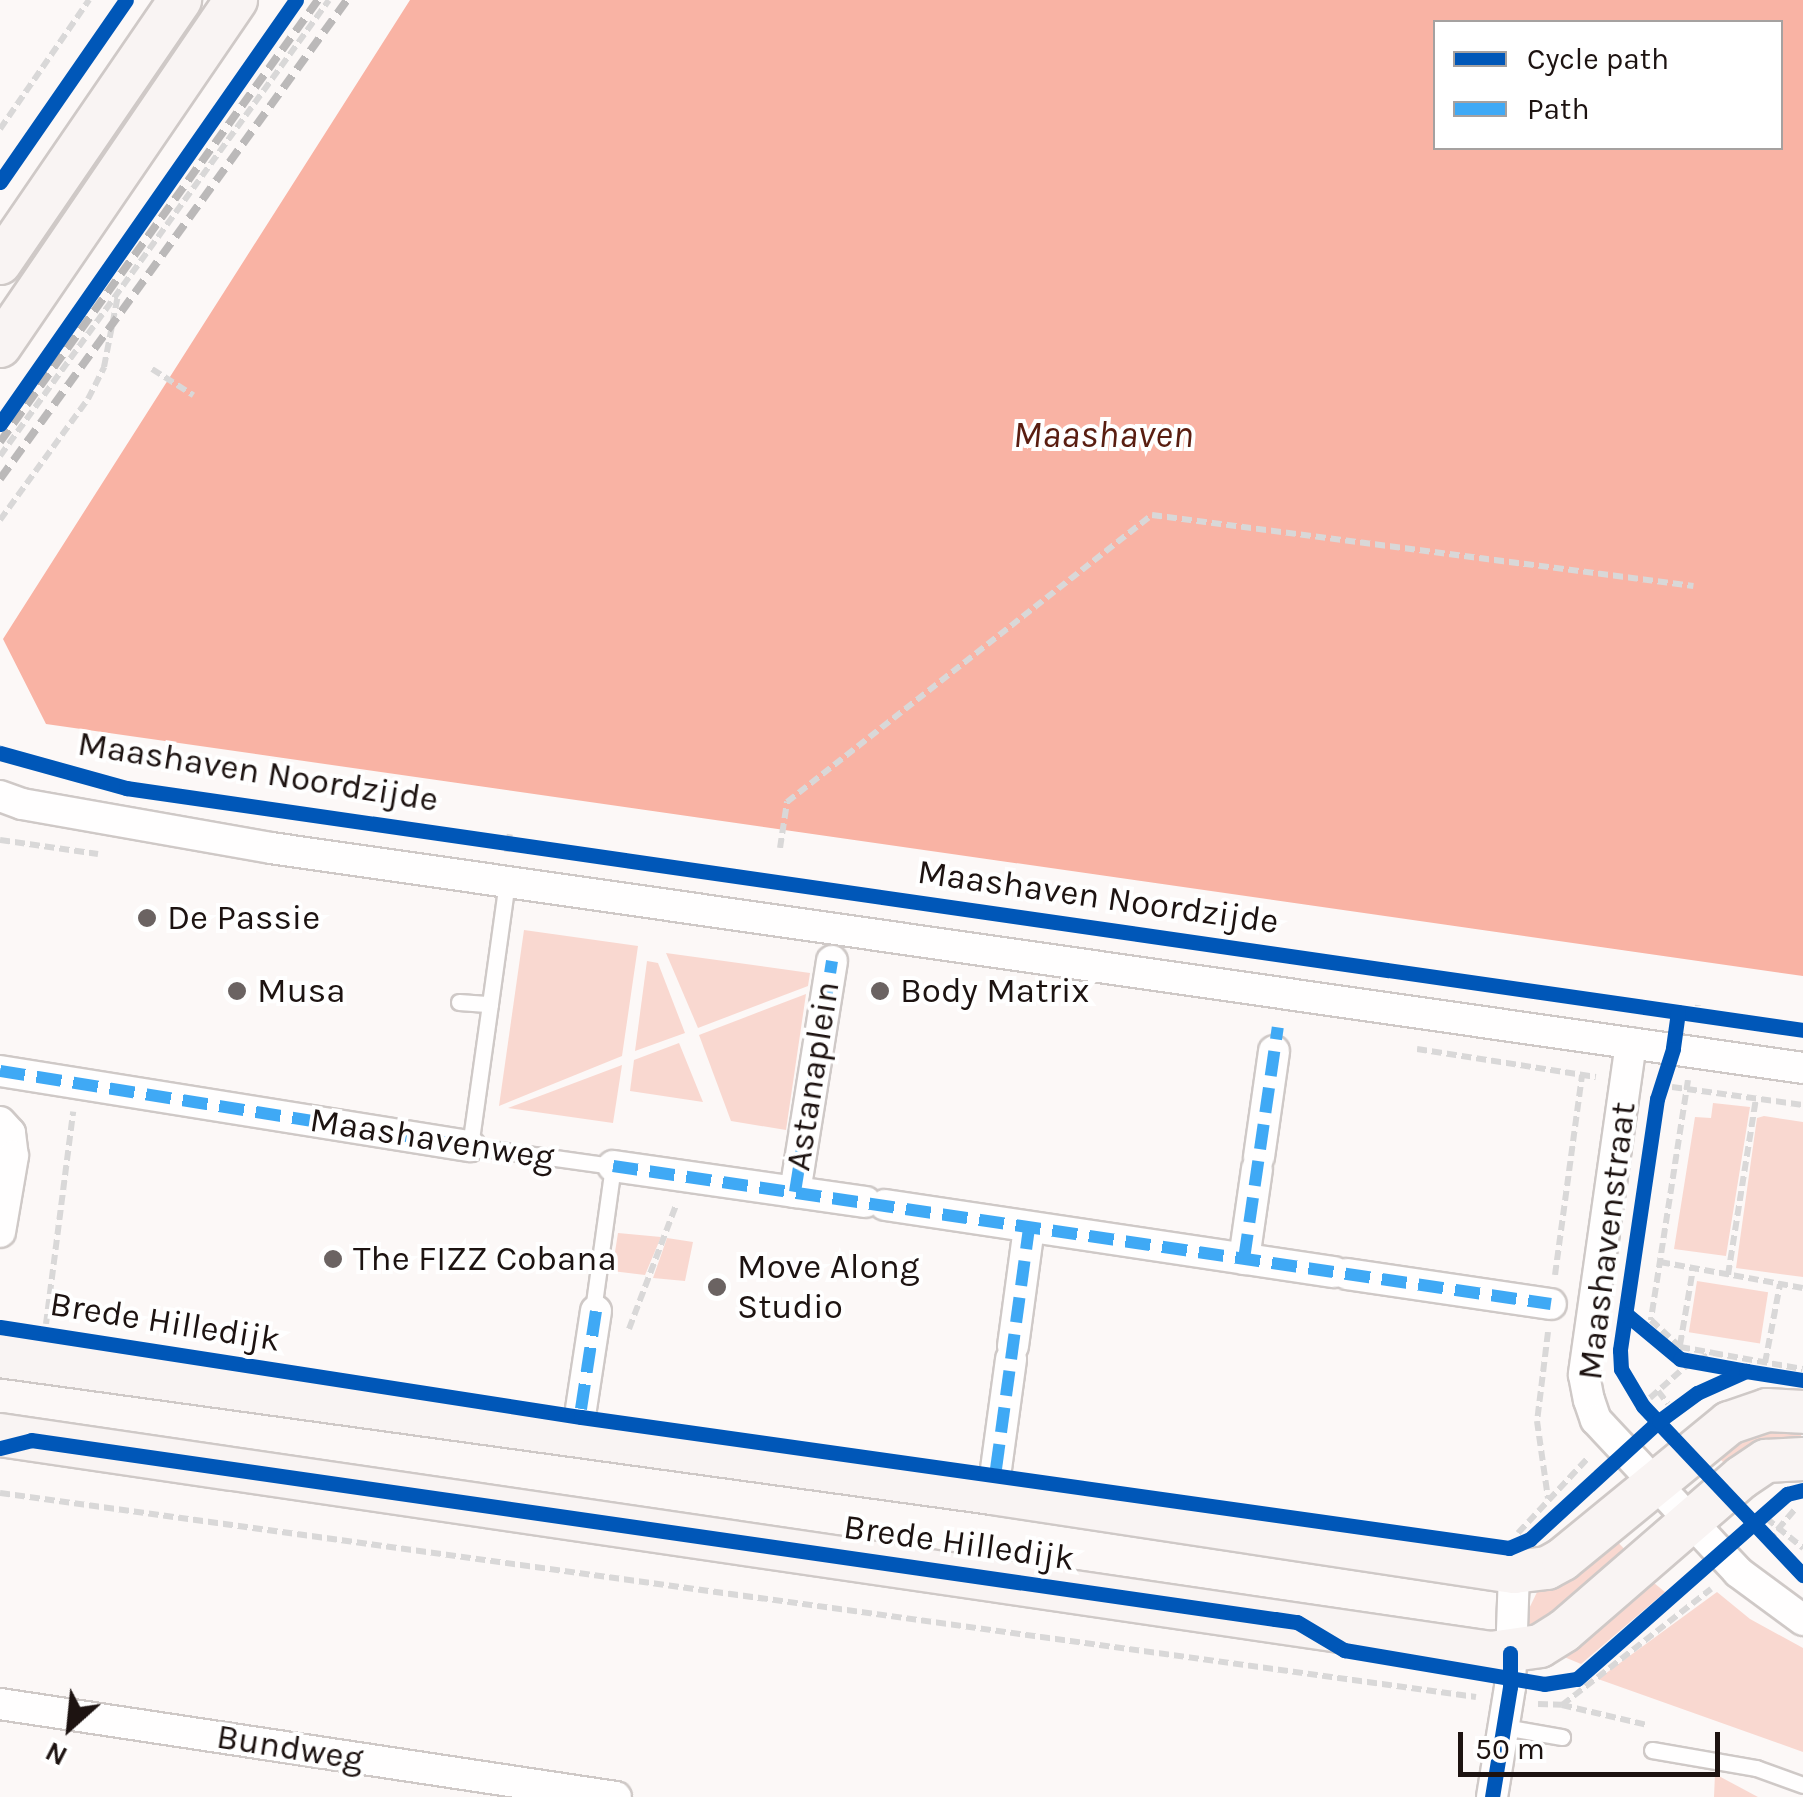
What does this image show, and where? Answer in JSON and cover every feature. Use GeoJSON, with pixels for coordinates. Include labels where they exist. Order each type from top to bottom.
{"type":"FeatureCollection","features":[{"type":"Feature","properties":{"kind":"street"},"geometry":{"type":"LineString","coordinates":[[0,263],[180,0]]}},
{"type":"Feature","properties":{"kind":"street"},"geometry":{"type":"LineString","coordinates":[[0,346],[236,0]]}},
{"type":"Feature","properties":{"kind":"street","name":"Maashaven Noordzijde"},"geometry":{"type":"LineString","coordinates":[[7,802],[271,848],[1803,1068]]}},
{"type":"Feature","properties":{"kind":"street","name":"Astanaplein"},"geometry":{"type":"LineString","coordinates":[[795,1192],[832,961]]}},
{"type":"Feature","properties":{"kind":"street"},"geometry":{"type":"LineString","coordinates":[[1244,1259],[1276,1038]]}},
{"type":"Feature","properties":{"kind":"street","name":"Maashavenstraat"},"geometry":{"type":"LineString","coordinates":[[1631,1043],[1584,1375],[1596,1420],[1760,1593],[1803,1620]]}},
{"type":"Feature","properties":{"kind":"street","name":"Maashavenweg"},"geometry":{"type":"LineString","coordinates":[[0,1072],[470,1146]]}},
{"type":"Feature","properties":{"kind":"street"},"geometry":{"type":"LineString","coordinates":[[0,1122],[10,1133],[13,1156],[0,1232]]}},
{"type":"Feature","properties":{"kind":"street","name":"Maashavenweg"},"geometry":{"type":"LineString","coordinates":[[613,1166],[1551,1304]]}},
{"type":"Feature","properties":{"kind":"street"},"geometry":{"type":"LineString","coordinates":[[996,1469],[1029,1227]]}},
{"type":"Feature","properties":{"kind":"street"},"geometry":{"type":"LineString","coordinates":[[580,1409],[591,1310]]}},
{"type":"Feature","properties":{"kind":"street","name":"Brede Hilledijk"},"geometry":{"type":"LineString","coordinates":[[34,1337],[992,1493],[1512,1560],[1546,1568],[1563,1559],[1687,1454],[1747,1416],[1767,1410],[1803,1412]]}},
{"type":"Feature","properties":{"kind":"street","name":"Brede Hilledijk"},"geometry":{"type":"LineString","coordinates":[[0,1435],[1508,1690],[1540,1646],[1564,1631],[1723,1493],[1766,1461],[1800,1482]]}},
{"type":"Feature","properties":{"kind":"street"},"geometry":{"type":"LineString","coordinates":[[1492,1797],[1508,1690],[1512,1560]]}},
{"type":"Feature","properties":{"kind":"street","name":"Bundweg"},"geometry":{"type":"LineString","coordinates":[[0,1704],[616,1797]]}},
{"type":"Feature","properties":{"kind":"lane"},"geometry":{"type":"LineString","coordinates":[[470,1146],[507,881]]}},
{"type":"Feature","properties":{"kind":"lane"},"geometry":{"type":"LineString","coordinates":[[459,1002],[490,1004]]}},
{"type":"Feature","properties":{"kind":"lane","name":"Maashavenweg"},"geometry":{"type":"LineString","coordinates":[[470,1146],[613,1166]]}},
{"type":"Feature","properties":{"kind":"lane"},"geometry":{"type":"LineString","coordinates":[[591,1310],[613,1166]]}},
{"type":"Feature","properties":{"kind":"lane"},"geometry":{"type":"LineString","coordinates":[[1508,1690],[1562,1737]]}},
{"type":"Feature","properties":{"kind":"lane"},"geometry":{"type":"LineString","coordinates":[[1652,1750],[1756,1768],[1803,1784]]}},
{"type":"Feature","properties":{"kind":"path"},"geometry":{"type":"LineString","coordinates":[[0,129],[89,0]]}},
{"type":"Feature","properties":{"kind":"path"},"geometry":{"type":"LineString","coordinates":[[0,456],[329,0]]}},
{"type":"Feature","properties":{"kind":"path"},"geometry":{"type":"LineString","coordinates":[[0,520],[88,399],[104,366],[118,294]]}},
{"type":"Feature","properties":{"kind":"path"},"geometry":{"type":"LineString","coordinates":[[152,369],[193,395]]}},
{"type":"Feature","properties":{"kind":"path"},"geometry":{"type":"LineString","coordinates":[[780,848],[787,802],[1152,514],[1693,586]]}},
{"type":"Feature","properties":{"kind":"path"},"geometry":{"type":"LineString","coordinates":[[490,839],[509,838],[532,845]]}},
{"type":"Feature","properties":{"kind":"path"},"geometry":{"type":"LineString","coordinates":[[1673,1049],[1678,1012],[1714,1017]]}},
{"type":"Feature","properties":{"kind":"path"},"geometry":{"type":"LineString","coordinates":[[34,1337],[77,1084]]}},
{"type":"Feature","properties":{"kind":"path"},"geometry":{"type":"LineString","coordinates":[[1672,1087],[1803,1105]]}},
{"type":"Feature","properties":{"kind":"path"},"geometry":{"type":"LineString","coordinates":[[1728,1275],[1756,1098]]}},
{"type":"Feature","properties":{"kind":"path"},"geometry":{"type":"LineString","coordinates":[[626,1334],[688,1176]]}},
{"type":"Feature","properties":{"kind":"path"},"geometry":{"type":"LineString","coordinates":[[1693,1269],[1680,1347],[1803,1369]]}},
{"type":"Feature","properties":{"kind":"path"},"geometry":{"type":"LineString","coordinates":[[1765,1363],[1780,1284]]}},
{"type":"Feature","properties":{"kind":"path"},"geometry":{"type":"LineString","coordinates":[[1636,1324],[1663,1350],[1692,1362],[1739,1373],[1803,1380]]}},
{"type":"Feature","properties":{"kind":"path"},"geometry":{"type":"LineString","coordinates":[[1643,1397],[1658,1391],[1692,1362],[1713,1353]]}},
{"type":"Feature","properties":{"kind":"path"},"geometry":{"type":"LineString","coordinates":[[1659,1421],[1676,1403]]}},
{"type":"Feature","properties":{"kind":"path"},"geometry":{"type":"LineString","coordinates":[[1759,1521],[1800,1482]]}},
{"type":"Feature","properties":{"kind":"path"},"geometry":{"type":"LineString","coordinates":[[1776,1541],[1800,1509],[1800,1482]]}},
{"type":"Feature","properties":{"kind":"path"},"geometry":{"type":"LineString","coordinates":[[0,1493],[1508,1690],[1562,1705],[1716,1586]]}},
{"type":"Feature","properties":{"kind":"path"},"geometry":{"type":"LineString","coordinates":[[1723,1493],[1759,1521],[1776,1541],[1803,1548]]}},
{"type":"Feature","properties":{"kind":"path"},"geometry":{"type":"LineString","coordinates":[[1512,1560],[1572,1501]]}},
{"type":"Feature","properties":{"kind":"path"},"geometry":{"type":"LineString","coordinates":[[1508,1690],[1577,1679],[1721,1554]]}},
{"type":"Feature","properties":{"kind":"shaded area"},"geometry":{"type":"Polygon","coordinates":[[[524,930],[638,946],[622,1056],[499,1106],[524,930]]]}},
{"type":"Feature","properties":{"kind":"shaded area"},"geometry":{"type":"Polygon","coordinates":[[[666,953],[810,973],[808,986],[698,1028],[666,953]]]}},
{"type":"Feature","properties":{"kind":"shaded area"},"geometry":{"type":"Polygon","coordinates":[[[647,961],[658,963],[685,1033],[635,1051],[647,961]]]}},
{"type":"Feature","properties":{"kind":"shaded area"},"geometry":{"type":"Polygon","coordinates":[[[806,994],[786,1130],[731,1121],[699,1035],[806,994]]]}},
{"type":"Feature","properties":{"kind":"shaded area"},"geometry":{"type":"Polygon","coordinates":[[[679,1043],[703,1102],[630,1091],[634,1060],[679,1043]]]}},
{"type":"Feature","properties":{"kind":"shaded area"},"geometry":{"type":"Polygon","coordinates":[[[622,1065],[613,1123],[508,1108],[622,1065]]]}},
{"type":"Feature","properties":{"kind":"shaded area"},"geometry":{"type":"Polygon","coordinates":[[[1713,1103],[1750,1107],[1726,1256],[1674,1249],[1695,1117],[1711,1118],[1713,1103]]]}},
{"type":"Feature","properties":{"kind":"shaded area"},"geometry":{"type":"Polygon","coordinates":[[[1757,1118],[1803,1122],[1803,1277],[1736,1268],[1757,1118]]]}},
{"type":"Feature","properties":{"kind":"shaded area"},"geometry":{"type":"Polygon","coordinates":[[[618,1233],[661,1237],[645,1275],[612,1271],[618,1233]]]}},
{"type":"Feature","properties":{"kind":"shaded area"},"geometry":{"type":"Polygon","coordinates":[[[667,1238],[693,1242],[685,1281],[653,1278],[667,1238]]]}},
{"type":"Feature","properties":{"kind":"shaded area"},"geometry":{"type":"Polygon","coordinates":[[[1697,1281],[1768,1292],[1760,1344],[1689,1332],[1697,1281]]]}},
{"type":"Feature","properties":{"kind":"shaded area"},"geometry":{"type":"Polygon","coordinates":[[[1803,1425],[1799,1447],[1726,1465],[1711,1450],[1735,1433],[1803,1425]]]}},
{"type":"Feature","properties":{"kind":"shaded area"},"geometry":{"type":"Polygon","coordinates":[[[1613,1537],[1629,1554],[1580,1602],[1527,1631],[1526,1615],[1539,1588],[1613,1537]]]}},
{"type":"Feature","properties":{"kind":"shaded area"},"geometry":{"type":"Polygon","coordinates":[[[1648,1578],[1665,1592],[1581,1664],[1557,1654],[1648,1578]]]}},
{"type":"Feature","properties":{"kind":"shaded area"},"geometry":{"type":"Polygon","coordinates":[[[1717,1592],[1750,1619],[1803,1648],[1803,1752],[1598,1679],[1717,1592]]]}},
{"type":"Feature","properties":{"kind":"shaded area"},"geometry":{"type":"Polygon","coordinates":[[[1715,1774],[1758,1797],[1714,1797],[1715,1774]]]}},
{"type":"Feature","properties":{"kind":"water","name":"Maashaven"},"geometry":{"type":"Polygon","coordinates":[[[410,0],[1803,0],[1803,976],[46,724],[3,639],[410,0]]]}},
{"type":"Feature","properties":{"kind":"railway"},"geometry":{"type":"LineString","coordinates":[[0,442],[318,0]]}},
{"type":"Feature","properties":{"kind":"railway"},"geometry":{"type":"LineString","coordinates":[[0,479],[347,0]]}},
{"type":"Feature","properties":{"kind":"marked path"},"geometry":{"type":"LineString","coordinates":[[795,1192],[832,961]]}},
{"type":"Feature","properties":{"kind":"marked path"},"geometry":{"type":"LineString","coordinates":[[1244,1259],[1278,1027]]}},
{"type":"Feature","properties":{"kind":"marked path"},"geometry":{"type":"LineString","coordinates":[[0,1071],[470,1146]]}},
{"type":"Feature","properties":{"kind":"marked path"},"geometry":{"type":"LineString","coordinates":[[613,1166],[1551,1304]]}},
{"type":"Feature","properties":{"kind":"marked path"},"geometry":{"type":"LineString","coordinates":[[996,1469],[1029,1227]]}},
{"type":"Feature","properties":{"kind":"marked path"},"geometry":{"type":"LineString","coordinates":[[581,1409],[596,1311]]}},
{"type":"Feature","properties":{"kind":"cycle path"},"geometry":{"type":"LineString","coordinates":[[0,182],[126,0]]}},
{"type":"Feature","properties":{"kind":"cycle path"},"geometry":{"type":"LineString","coordinates":[[0,424],[296,0]]}},
{"type":"Feature","properties":{"kind":"cycle path"},"geometry":{"type":"LineString","coordinates":[[0,753],[126,788],[1803,1030]]}},
{"type":"Feature","properties":{"kind":"cycle path"},"geometry":{"type":"LineString","coordinates":[[1678,1012],[1673,1049],[1657,1099],[1620,1350],[1621,1369],[1643,1406],[1803,1575]]}},
{"type":"Feature","properties":{"kind":"cycle path"},"geometry":{"type":"LineString","coordinates":[[1626,1314],[1680,1359],[1746,1371]]}},
{"type":"Feature","properties":{"kind":"cycle path"},"geometry":{"type":"LineString","coordinates":[[0,1327],[581,1417],[1509,1548],[1530,1539],[1659,1421],[1697,1393],[1746,1371],[1803,1380]]}},
{"type":"Feature","properties":{"kind":"cycle path"},"geometry":{"type":"LineString","coordinates":[[0,1448],[31,1440],[1297,1622],[1344,1650],[1544,1684],[1577,1679],[1787,1494],[1803,1490]]}},
{"type":"Feature","properties":{"kind":"cycle path"},"geometry":{"type":"LineString","coordinates":[[1492,1797],[1510,1687],[1510,1653]]}},
{"type":"Feature","properties":{"kind":"place","name":"De Passie"},"geometry":{"type":"Point","coordinates":[147,918]}},
{"type":"Feature","properties":{"kind":"place","name":"Musa"},"geometry":{"type":"Point","coordinates":[237,991]}},
{"type":"Feature","properties":{"kind":"place","name":"Body Matrix"},"geometry":{"type":"Point","coordinates":[880,991]}},
{"type":"Feature","properties":{"kind":"place","name":"The FIZZ Cobana"},"geometry":{"type":"Point","coordinates":[333,1259]}},
{"type":"Feature","properties":{"kind":"place","name":"Move Along Studio"},"geometry":{"type":"Point","coordinates":[717,1287]}}]}
